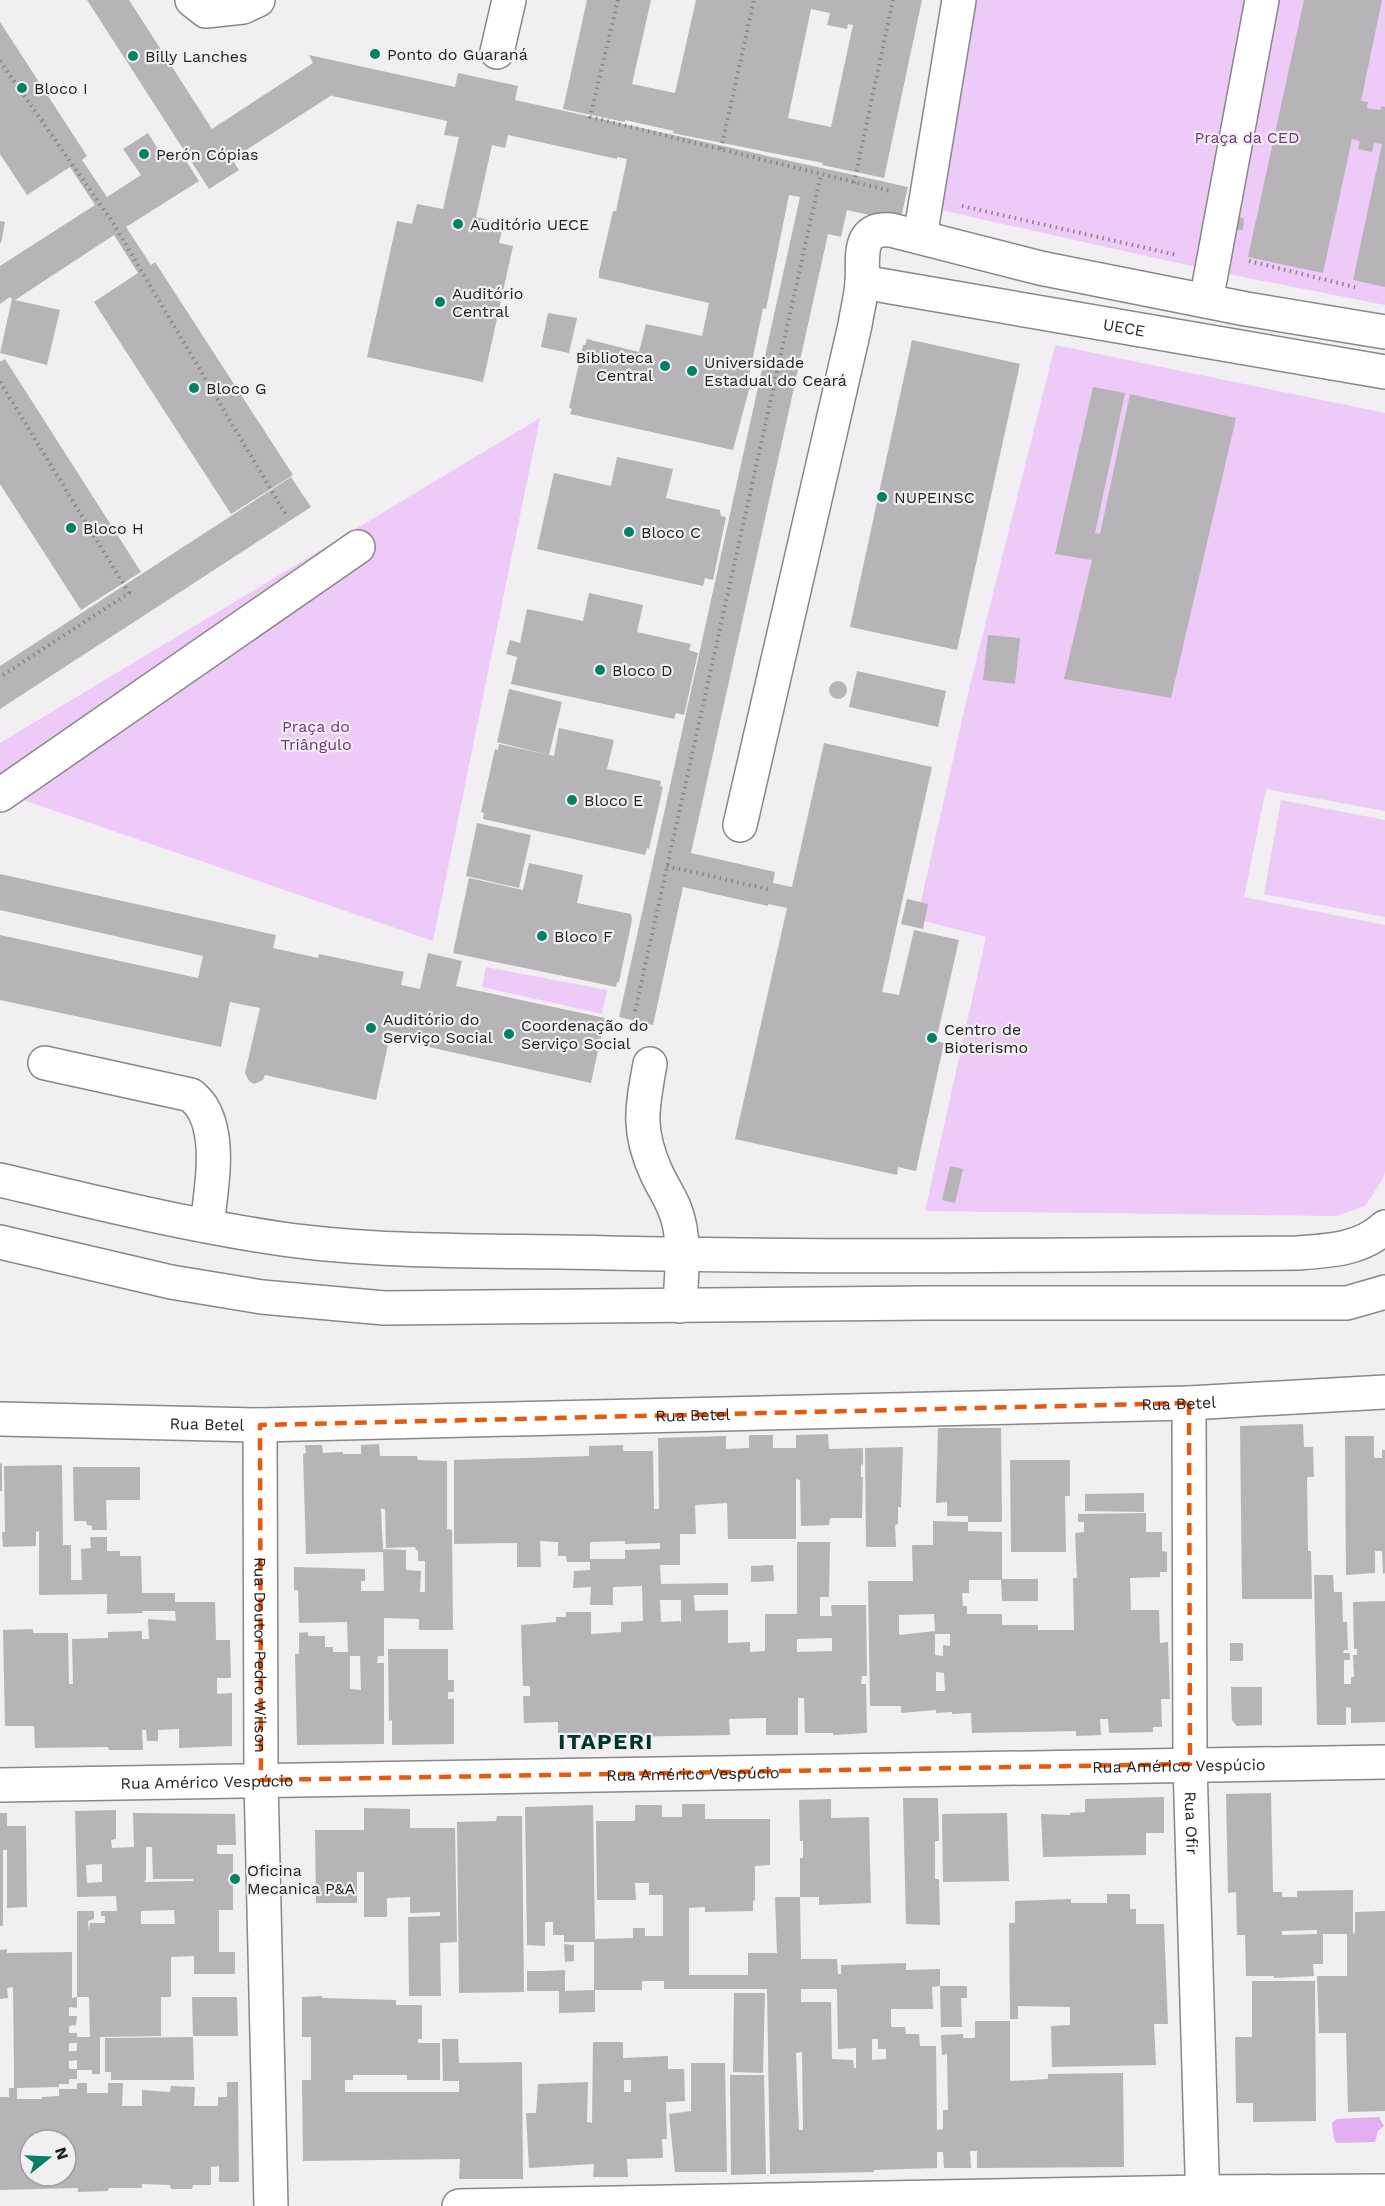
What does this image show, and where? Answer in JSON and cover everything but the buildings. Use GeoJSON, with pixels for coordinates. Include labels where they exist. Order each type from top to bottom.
{"type":"FeatureCollection","features":[{"type":"Feature","properties":{"kind":"street"},"geometry":{"type":"LineString","coordinates":[[192,0],[206,11],[243,7],[258,0]]}},
{"type":"Feature","properties":{"kind":"street"},"geometry":{"type":"LineString","coordinates":[[497,52],[509,0]]}},
{"type":"Feature","properties":{"kind":"street"},"geometry":{"type":"LineString","coordinates":[[920,237],[959,0]]}},
{"type":"Feature","properties":{"kind":"street"},"geometry":{"type":"LineString","coordinates":[[1206,302],[1263,0]]}},
{"type":"Feature","properties":{"kind":"street"},"geometry":{"type":"LineString","coordinates":[[740,825],[855,325],[862,282],[863,246],[869,236],[884,229],[1040,267],[1206,302],[1385,332]]}},
{"type":"Feature","properties":{"kind":"street","name":"UECE"},"geometry":{"type":"LineString","coordinates":[[862,282],[1385,372]]}},
{"type":"Feature","properties":{"kind":"street"},"geometry":{"type":"LineString","coordinates":[[0,795],[358,547]]}},
{"type":"Feature","properties":{"kind":"street"},"geometry":{"type":"LineString","coordinates":[[45,1063],[191,1095],[202,1106],[209,1122],[213,1142],[207,1225]]}},
{"type":"Feature","properties":{"kind":"street"},"geometry":{"type":"LineString","coordinates":[[650,1064],[642,1110],[643,1136],[656,1172],[671,1198],[679,1224],[680,1306]]}},
{"type":"Feature","properties":{"kind":"street"},"geometry":{"type":"LineString","coordinates":[[0,1180],[147,1214],[282,1239],[347,1245],[681,1254],[927,1257],[1296,1253],[1330,1251],[1362,1243],[1385,1227]]}},
{"type":"Feature","properties":{"kind":"street"},"geometry":{"type":"LineString","coordinates":[[0,1242],[171,1282],[262,1297],[384,1308],[1347,1302],[1385,1292]]}},
{"type":"Feature","properties":{"kind":"street","name":"Rua Betel"},"geometry":{"type":"LineString","coordinates":[[0,1419],[260,1425],[1189,1403],[1385,1392]]}},
{"type":"Feature","properties":{"kind":"street","name":"Rua Ofir"},"geometry":{"type":"LineString","coordinates":[[1189,1403],[1190,1764],[1203,2199]]}},
{"type":"Feature","properties":{"kind":"street","name":"Rua Doutor Pedro Wilson"},"geometry":{"type":"LineString","coordinates":[[260,1425],[261,1780],[271,2206]]}},
{"type":"Feature","properties":{"kind":"street","name":"Rua Américo Vespúcio"},"geometry":{"type":"LineString","coordinates":[[0,1785],[1385,1762]]}},
{"type":"Feature","properties":{"kind":"street"},"geometry":{"type":"LineString","coordinates":[[459,2206],[1203,2199],[1385,2192]]}},
{"type":"Feature","properties":{"kind":"path"},"geometry":{"type":"LineString","coordinates":[[618,0],[590,117],[854,183],[1212,263],[1241,259],[1363,289]]}},
{"type":"Feature","properties":{"kind":"path"},"geometry":{"type":"LineString","coordinates":[[721,149],[754,0]]}},
{"type":"Feature","properties":{"kind":"path"},"geometry":{"type":"LineString","coordinates":[[854,183],[893,0]]}},
{"type":"Feature","properties":{"kind":"path"},"geometry":{"type":"LineString","coordinates":[[0,61],[109,218],[286,515]]}},
{"type":"Feature","properties":{"kind":"path"},"geometry":{"type":"LineString","coordinates":[[635,1011],[821,174]]}},
{"type":"Feature","properties":{"kind":"path"},"geometry":{"type":"LineString","coordinates":[[0,382],[129,593],[0,677]]}},
{"type":"Feature","properties":{"kind":"path"},"geometry":{"type":"LineString","coordinates":[[667,866],[771,890]]}},
{"type":"Feature","properties":{"kind":"highlighted area"},"geometry":{"type":"Polygon","coordinates":[[[1189,1403],[1190,1764],[261,1780],[260,1425],[1189,1403]]]}},
{"type":"Feature","properties":{"kind":"green space","name":"Praça da CED"},"geometry":{"type":"Polygon","coordinates":[[[961,0],[1385,0],[1385,305],[1223,273],[918,205],[961,0]]]}},
{"type":"Feature","properties":{"kind":"green space"},"geometry":{"type":"Polygon","coordinates":[[[1055,345],[1385,413],[1385,811],[1266,789],[1244,897],[1385,925],[1385,1172],[1383,1179],[1365,1206],[1336,1216],[925,1211],[986,937],[917,919],[969,689],[1055,345]]]}},
{"type":"Feature","properties":{"kind":"green space","name":"Praça do Triângulo"},"geometry":{"type":"Polygon","coordinates":[[[540,418],[433,941],[0,792],[0,743],[540,418]]]}},
{"type":"Feature","properties":{"kind":"green space"},"geometry":{"type":"Polygon","coordinates":[[[1281,800],[1385,820],[1385,917],[1264,894],[1281,800]]]}},
{"type":"Feature","properties":{"kind":"green space"},"geometry":{"type":"Polygon","coordinates":[[[486,967],[607,990],[602,1014],[482,987],[486,967]]]}},
{"type":"Feature","properties":{"kind":"shaded area"},"geometry":{"type":"Polygon","coordinates":[[[1379,2117],[1384,2126],[1378,2131],[1375,2142],[1337,2143],[1334,2139],[1332,2123],[1337,2119],[1379,2117]]]}},
{"type":"Feature","properties":{"kind":"place","name":"Ponto do Guaraná"},"geometry":{"type":"Point","coordinates":[375,54]}},
{"type":"Feature","properties":{"kind":"place","name":"Billy Lanches"},"geometry":{"type":"Point","coordinates":[133,56]}},
{"type":"Feature","properties":{"kind":"place","name":"Bloco I"},"geometry":{"type":"Point","coordinates":[22,88]}},
{"type":"Feature","properties":{"kind":"place","name":"Perón Cópias"},"geometry":{"type":"Point","coordinates":[144,154]}},
{"type":"Feature","properties":{"kind":"place","name":"Auditório UECE"},"geometry":{"type":"Point","coordinates":[458,224]}},
{"type":"Feature","properties":{"kind":"place","name":"Auditório Central"},"geometry":{"type":"Point","coordinates":[440,302]}},
{"type":"Feature","properties":{"kind":"place","name":"Biblioteca Central"},"geometry":{"type":"Point","coordinates":[665,366]}},
{"type":"Feature","properties":{"kind":"place","name":"Universidade Estadual do Ceará"},"geometry":{"type":"Point","coordinates":[692,371]}},
{"type":"Feature","properties":{"kind":"place","name":"Bloco G"},"geometry":{"type":"Point","coordinates":[194,388]}},
{"type":"Feature","properties":{"kind":"place","name":"NUPEINSC"},"geometry":{"type":"Point","coordinates":[882,497]}},
{"type":"Feature","properties":{"kind":"place","name":"Bloco H"},"geometry":{"type":"Point","coordinates":[71,528]}},
{"type":"Feature","properties":{"kind":"place","name":"Bloco C"},"geometry":{"type":"Point","coordinates":[629,532]}},
{"type":"Feature","properties":{"kind":"place","name":"Bloco D"},"geometry":{"type":"Point","coordinates":[600,670]}},
{"type":"Feature","properties":{"kind":"place","name":"Bloco E"},"geometry":{"type":"Point","coordinates":[572,800]}},
{"type":"Feature","properties":{"kind":"place","name":"Bloco F"},"geometry":{"type":"Point","coordinates":[542,936]}},
{"type":"Feature","properties":{"kind":"place","name":"Auditório do Serviço Social"},"geometry":{"type":"Point","coordinates":[371,1028]}},
{"type":"Feature","properties":{"kind":"place","name":"Coordenação do Serviço Social"},"geometry":{"type":"Point","coordinates":[509,1034]}},
{"type":"Feature","properties":{"kind":"place","name":"Centro de Bioterismo"},"geometry":{"type":"Point","coordinates":[932,1038]}},
{"type":"Feature","properties":{"kind":"place","name":"Oficina Mecanica P&A"},"geometry":{"type":"Point","coordinates":[235,1879]}},
{"type":"Feature","properties":{"kind":"district","name":"ITAPERI"},"geometry":{"type":"Point","coordinates":[606,1741]}}]}
